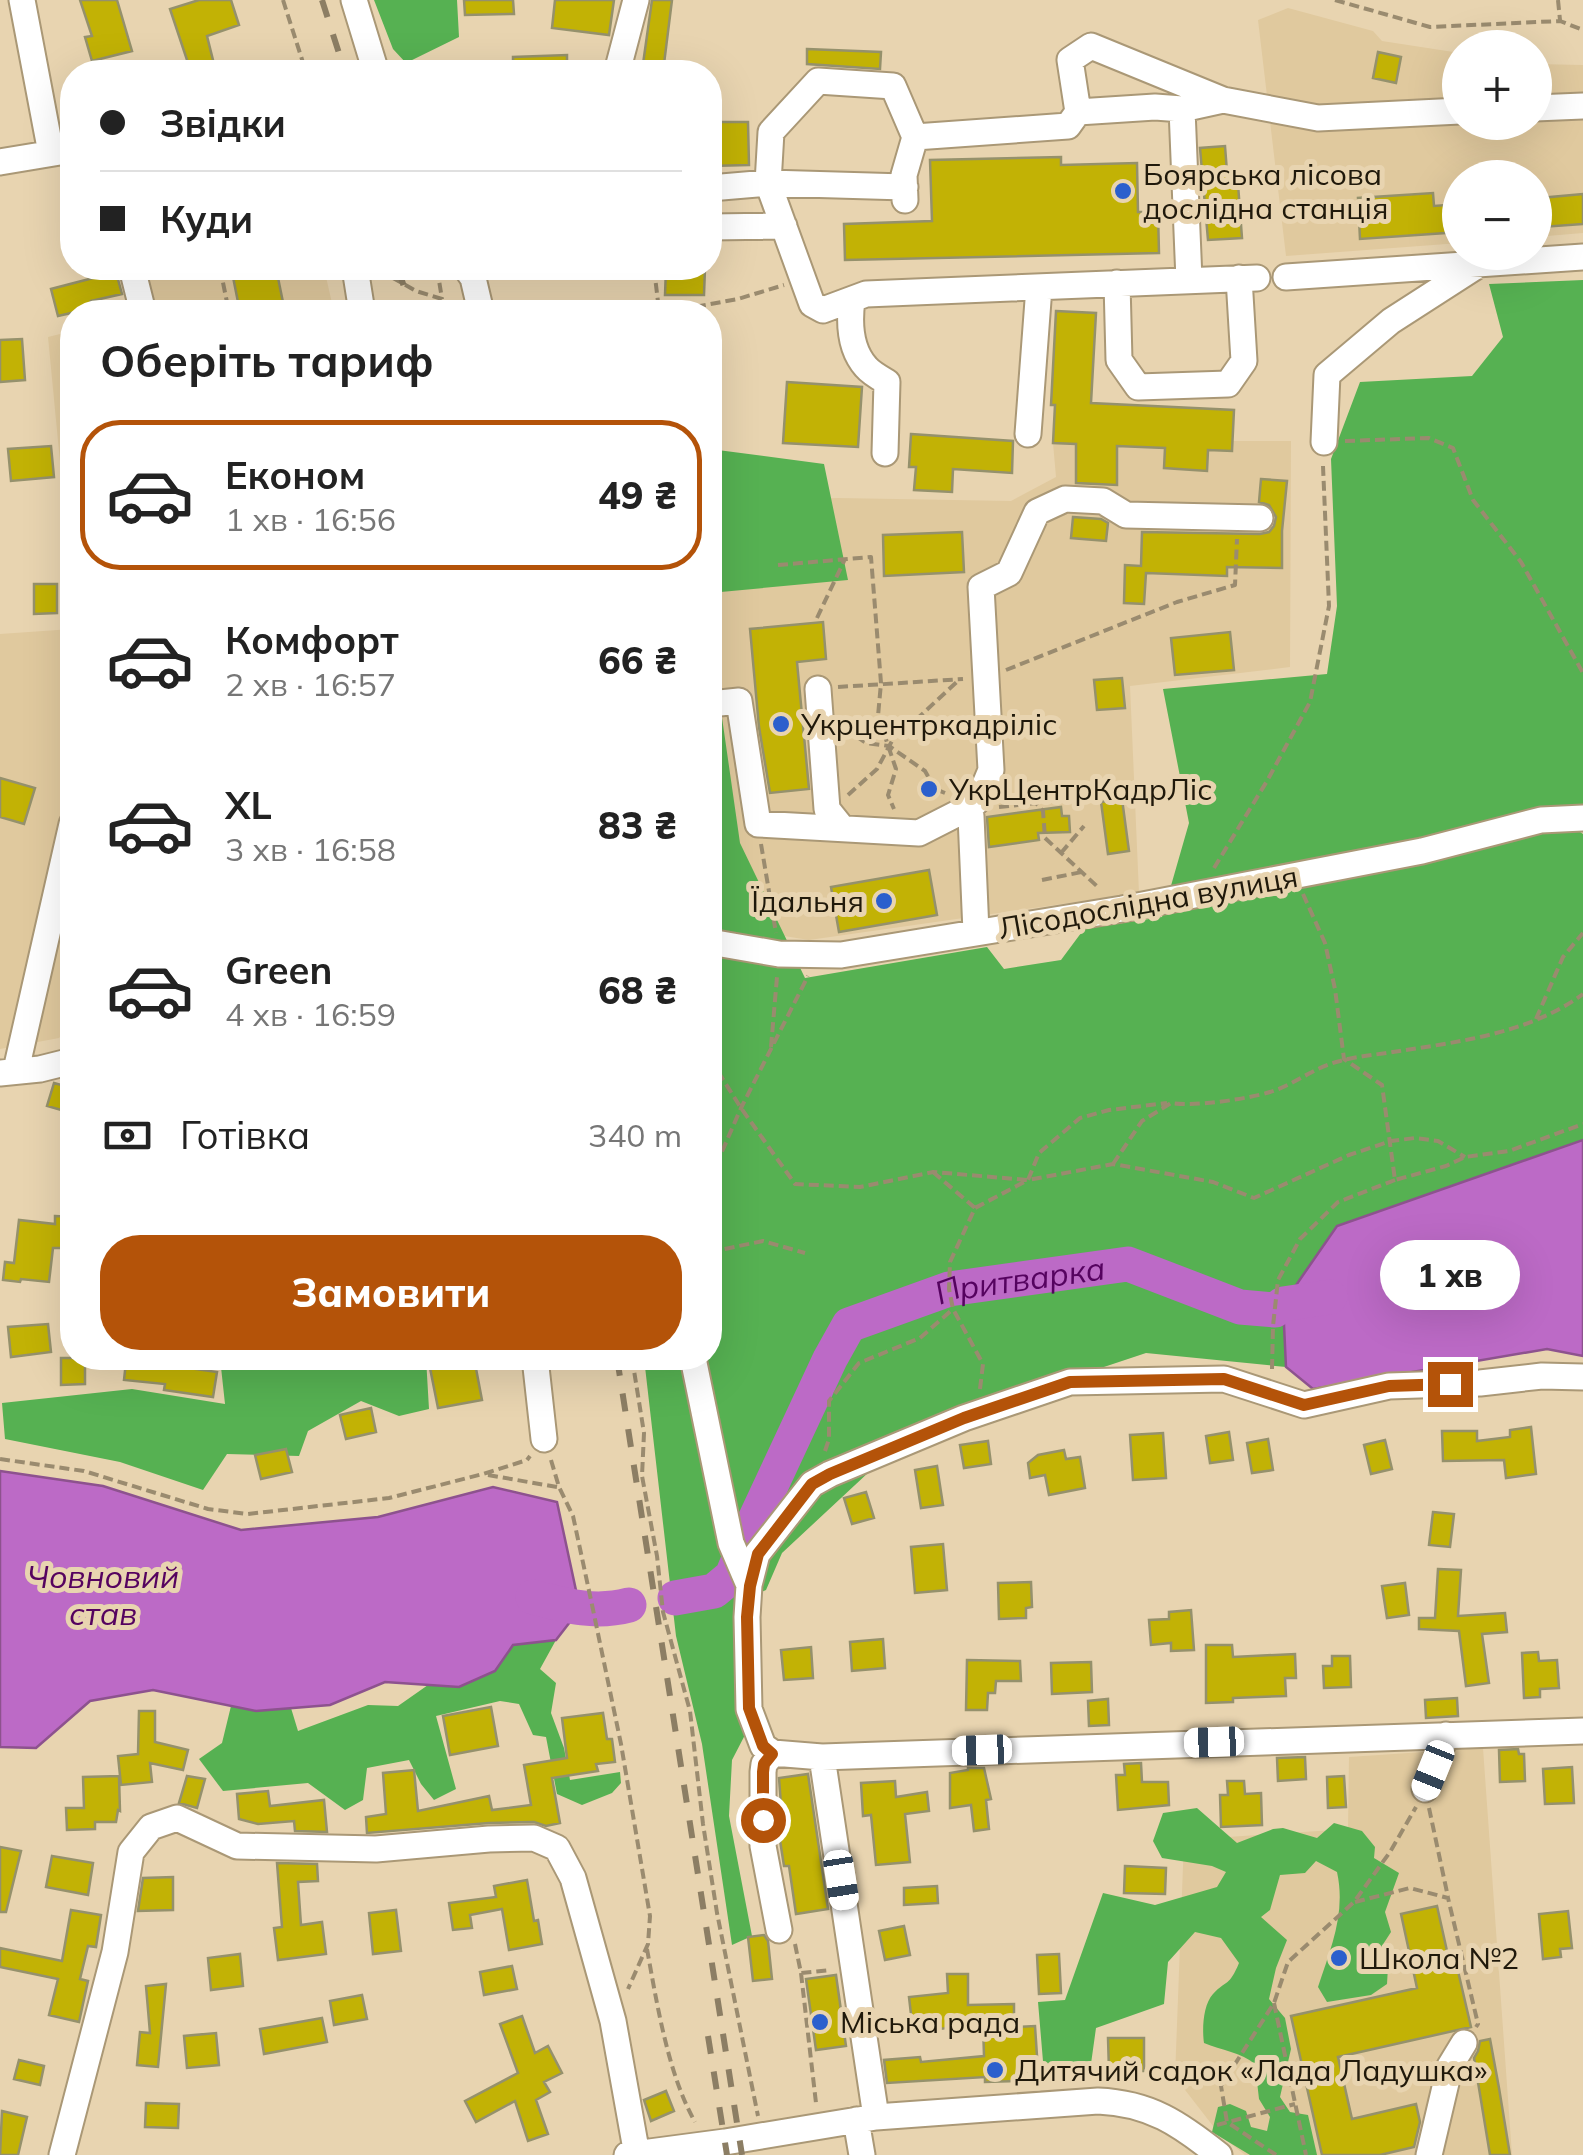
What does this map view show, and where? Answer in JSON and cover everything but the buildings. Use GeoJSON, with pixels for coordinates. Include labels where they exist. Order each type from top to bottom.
{"type":"FeatureCollection","features":[{"type":"Feature","properties":{"kind":"street"},"geometry":{"type":"LineString","coordinates":[[22,0],[60,143]]}},
{"type":"Feature","properties":{"kind":"street"},"geometry":{"type":"LineString","coordinates":[[354,0],[372,60]]}},
{"type":"Feature","properties":{"kind":"street"},"geometry":{"type":"LineString","coordinates":[[620,60],[636,0]]}},
{"type":"Feature","properties":{"kind":"street"},"geometry":{"type":"LineString","coordinates":[[915,137],[1068,126],[1078,112],[1070,60],[1091,46],[1223,100],[1318,118],[1442,112]]}},
{"type":"Feature","properties":{"kind":"street"},"geometry":{"type":"LineString","coordinates":[[722,187],[768,183],[905,194],[904,175],[915,137],[894,86],[818,80],[770,132],[768,183],[812,304],[823,310],[866,294],[1248,278],[1244,361],[1228,384],[1138,387],[1119,360],[1117,284]]}},
{"type":"Feature","properties":{"kind":"street"},"geometry":{"type":"LineString","coordinates":[[1078,112],[1182,109],[1223,100]]}},
{"type":"Feature","properties":{"kind":"street"},"geometry":{"type":"LineString","coordinates":[[1552,107],[1583,106]]}},
{"type":"Feature","properties":{"kind":"street"},"geometry":{"type":"LineString","coordinates":[[1182,109],[1190,280]]}},
{"type":"Feature","properties":{"kind":"street"},"geometry":{"type":"LineString","coordinates":[[0,162],[60,151]]}},
{"type":"Feature","properties":{"kind":"street"},"geometry":{"type":"LineString","coordinates":[[722,227],[784,226]]}},
{"type":"Feature","properties":{"kind":"street"},"geometry":{"type":"LineString","coordinates":[[1552,259],[1583,257]]}},
{"type":"Feature","properties":{"kind":"street"},"geometry":{"type":"LineString","coordinates":[[1286,277],[1442,267]]}},
{"type":"Feature","properties":{"kind":"street"},"geometry":{"type":"LineString","coordinates":[[1324,442],[1326,375],[1391,320],[1471,270]]}},
{"type":"Feature","properties":{"kind":"street"},"geometry":{"type":"LineString","coordinates":[[1028,434],[1038,287]]}},
{"type":"Feature","properties":{"kind":"street"},"geometry":{"type":"LineString","coordinates":[[852,300],[849,321],[854,344],[865,366],[887,382],[885,453]]}},
{"type":"Feature","properties":{"kind":"street"},"geometry":{"type":"LineString","coordinates":[[722,703],[739,701],[758,824],[835,819],[920,833],[972,810],[991,770],[973,678],[981,588],[1009,573],[1038,512],[1065,498],[1103,500],[1126,515],[1249,518]]}},
{"type":"Feature","properties":{"kind":"street"},"geometry":{"type":"LineString","coordinates":[[818,689],[835,819]]}},
{"type":"Feature","properties":{"kind":"street"},"geometry":{"type":"LineString","coordinates":[[972,810],[976,932]]}},
{"type":"Feature","properties":{"kind":"street","name":"Лісодослідна вулиця"},"geometry":{"type":"LineString","coordinates":[[722,944],[779,954],[841,954],[1122,909],[1422,851],[1542,820],[1583,818]]}},
{"type":"Feature","properties":{"kind":"street"},"geometry":{"type":"LineString","coordinates":[[60,870],[8,1071],[60,1064]]}},
{"type":"Feature","properties":{"kind":"street"},"geometry":{"type":"LineString","coordinates":[[536,1370],[544,1438]]}},
{"type":"Feature","properties":{"kind":"street"},"geometry":{"type":"LineString","coordinates":[[695,1370],[731,1543],[747,1580]]}},
{"type":"Feature","properties":{"kind":"street"},"geometry":{"type":"LineString","coordinates":[[1583,1376],[1389,1386],[1304,1405],[1224,1379],[1070,1382],[976,1414],[812,1484],[758,1554],[747,1580],[749,1708],[763,1746],[772,1754],[822,1756],[1583,1730]]}},
{"type":"Feature","properties":{"kind":"street"},"geometry":{"type":"LineString","coordinates":[[1426,1789],[1446,1736]]}},
{"type":"Feature","properties":{"kind":"street"},"geometry":{"type":"LineString","coordinates":[[772,1754],[763,1772],[763,1846],[778,1930]]}},
{"type":"Feature","properties":{"kind":"street"},"geometry":{"type":"LineString","coordinates":[[822,1756],[856,1968],[866,2118],[862,2155]]}},
{"type":"Feature","properties":{"kind":"street"},"geometry":{"type":"LineString","coordinates":[[62,2155],[115,1952],[131,1852],[152,1827],[177,1818],[237,1846],[376,1850],[534,1838],[558,1848],[573,1878],[613,2021],[634,2154],[866,2118],[1098,2101],[1123,2102],[1153,2111],[1220,2155]]}},
{"type":"Feature","properties":{"kind":"street"},"geometry":{"type":"LineString","coordinates":[[1429,2155],[1450,2066],[1464,2043]]}},
{"type":"Feature","properties":{"kind":"path"},"geometry":{"type":"LineString","coordinates":[[283,0],[302,60]]}},
{"type":"Feature","properties":{"kind":"path"},"geometry":{"type":"LineString","coordinates":[[1334,0],[1430,27],[1560,21],[1583,30]]}},
{"type":"Feature","properties":{"kind":"path"},"geometry":{"type":"LineString","coordinates":[[1558,0],[1560,21]]}},
{"type":"Feature","properties":{"kind":"path"},"geometry":{"type":"LineString","coordinates":[[722,302],[803,279]]}},
{"type":"Feature","properties":{"kind":"path"},"geometry":{"type":"LineString","coordinates":[[396,280],[442,299],[439,280]]}},
{"type":"Feature","properties":{"kind":"path"},"geometry":{"type":"LineString","coordinates":[[1198,894],[1267,782],[1310,702],[1329,606],[1324,442],[1429,438],[1453,448],[1473,500],[1520,562],[1583,674]]}},
{"type":"Feature","properties":{"kind":"path"},"geometry":{"type":"LineString","coordinates":[[818,689],[973,678],[1079,643],[1177,602],[1235,585],[1249,518]]}},
{"type":"Feature","properties":{"kind":"path"},"geometry":{"type":"LineString","coordinates":[[778,565],[871,557],[882,683],[878,716],[896,769],[888,795],[903,832]]}},
{"type":"Feature","properties":{"kind":"path"},"geometry":{"type":"LineString","coordinates":[[817,618],[845,559]]}},
{"type":"Feature","properties":{"kind":"path"},"geometry":{"type":"LineString","coordinates":[[835,819],[877,769],[901,724],[919,717],[973,678]]}},
{"type":"Feature","properties":{"kind":"path"},"geometry":{"type":"LineString","coordinates":[[820,720],[843,727],[866,743],[890,746],[925,771],[935,789],[972,810],[1036,803],[1043,810],[1045,838],[1122,909]]}},
{"type":"Feature","properties":{"kind":"path"},"geometry":{"type":"LineString","coordinates":[[758,824],[779,954],[771,1050]]}},
{"type":"Feature","properties":{"kind":"path"},"geometry":{"type":"LineString","coordinates":[[1061,853],[1084,826]]}},
{"type":"Feature","properties":{"kind":"path"},"geometry":{"type":"LineString","coordinates":[[1042,880],[1082,872]]}},
{"type":"Feature","properties":{"kind":"path"},"geometry":{"type":"LineString","coordinates":[[1295,876],[1324,943],[1336,989],[1344,1060]]}},
{"type":"Feature","properties":{"kind":"path"},"geometry":{"type":"LineString","coordinates":[[1536,1019],[1563,957],[1583,933]]}},
{"type":"Feature","properties":{"kind":"path"},"geometry":{"type":"LineString","coordinates":[[722,1152],[818,956]]}},
{"type":"Feature","properties":{"kind":"path"},"geometry":{"type":"LineString","coordinates":[[976,1414],[984,1364],[953,1308],[950,1262],[976,1208],[1028,1180],[1040,1153],[1080,1118],[1109,1110],[1171,1103],[1188,1106],[1271,1092],[1318,1067],[1344,1060],[1503,1032],[1553,1012],[1583,994]]}},
{"type":"Feature","properties":{"kind":"path"},"geometry":{"type":"LineString","coordinates":[[1344,1060],[1382,1085],[1396,1180]]}},
{"type":"Feature","properties":{"kind":"path"},"geometry":{"type":"LineString","coordinates":[[722,1078],[795,1184],[860,1187],[933,1172],[1028,1180],[1112,1164],[1213,1182],[1254,1198],[1348,1155],[1391,1141],[1415,1138],[1438,1142],[1464,1157]]}},
{"type":"Feature","properties":{"kind":"path"},"geometry":{"type":"LineString","coordinates":[[1112,1164],[1142,1121],[1171,1103]]}},
{"type":"Feature","properties":{"kind":"path"},"geometry":{"type":"LineString","coordinates":[[1271,1394],[1278,1280],[1300,1239],[1338,1202],[1464,1157],[1509,1152],[1583,1124]]}},
{"type":"Feature","properties":{"kind":"path"},"geometry":{"type":"LineString","coordinates":[[933,1172],[976,1208]]}},
{"type":"Feature","properties":{"kind":"path"},"geometry":{"type":"LineString","coordinates":[[722,1250],[763,1241],[805,1253]]}},
{"type":"Feature","properties":{"kind":"path"},"geometry":{"type":"LineString","coordinates":[[812,1484],[829,1439],[829,1402],[859,1363],[920,1338],[953,1308]]}},
{"type":"Feature","properties":{"kind":"path"},"geometry":{"type":"LineString","coordinates":[[634,1370],[644,1434],[642,1476],[658,1556],[663,1612],[690,1710],[717,1913],[758,2116]]}},
{"type":"Feature","properties":{"kind":"path"},"geometry":{"type":"LineString","coordinates":[[0,1459],[84,1471],[208,1509],[248,1514],[389,1498],[483,1474],[527,1460],[544,1438]]}},
{"type":"Feature","properties":{"kind":"path"},"geometry":{"type":"LineString","coordinates":[[544,1438],[572,1516],[591,1600],[621,1744],[650,1916],[646,1948],[613,2021]]}},
{"type":"Feature","properties":{"kind":"path"},"geometry":{"type":"LineString","coordinates":[[483,1474],[560,1488]]}},
{"type":"Feature","properties":{"kind":"path"},"geometry":{"type":"LineString","coordinates":[[1426,1789],[1478,2024],[1464,2043]]}},
{"type":"Feature","properties":{"kind":"path"},"geometry":{"type":"LineString","coordinates":[[1276,2155],[1227,2122],[1221,2086],[1274,2003],[1288,1962],[1354,1902],[1390,1852],[1426,1789]]}},
{"type":"Feature","properties":{"kind":"path"},"geometry":{"type":"LineString","coordinates":[[1354,1902],[1410,1888],[1448,1898]]}},
{"type":"Feature","properties":{"kind":"path"},"geometry":{"type":"LineString","coordinates":[[778,1930],[794,1939],[816,2104]]}},
{"type":"Feature","properties":{"kind":"path"},"geometry":{"type":"LineString","coordinates":[[646,1948],[662,2030],[686,2106],[697,2126]]}},
{"type":"Feature","properties":{"kind":"path"},"geometry":{"type":"LineString","coordinates":[[800,1973],[856,1968]]}},
{"type":"Feature","properties":{"kind":"path"},"geometry":{"type":"LineString","coordinates":[[1274,2003],[1306,2155]]}},
{"type":"Feature","properties":{"kind":"path"},"geometry":{"type":"LineString","coordinates":[[1227,2122],[1295,2104]]}},
{"type":"Feature","properties":{"kind":"shaded area"},"geometry":{"type":"Polygon","coordinates":[[[1288,8],[1373,31],[1382,41],[1442,50],[1442,140],[1552,140],[1552,64],[1583,65],[1583,233],[1552,236],[1552,160],[1442,160],[1442,244],[1286,256],[1258,20],[1288,8]]]}},
{"type":"Feature","properties":{"kind":"shaded area"},"geometry":{"type":"Polygon","coordinates":[[[138,280],[327,280],[331,300],[140,300],[138,280]]]}},
{"type":"Feature","properties":{"kind":"shaded area"},"geometry":{"type":"Polygon","coordinates":[[[60,334],[60,461],[48,337],[60,334]]]}},
{"type":"Feature","properties":{"kind":"shaded area","name":"УкрЦентрКадрЛіс"},"geometry":{"type":"Polygon","coordinates":[[[1232,441],[1291,441],[1290,667],[1130,686],[1139,893],[809,940],[740,929],[722,779],[722,501],[1011,501],[1056,477],[1053,443],[1231,451],[1232,441]]]}},
{"type":"Feature","properties":{"kind":"shaded area"},"geometry":{"type":"Polygon","coordinates":[[[60,630],[60,1037],[0,1049],[0,634],[60,630]]]}},
{"type":"Feature","properties":{"kind":"shaded area","name":"Школа №2"},"geometry":{"type":"Polygon","coordinates":[[[1483,1748],[1512,2155],[1245,2155],[1220,2135],[1175,2077],[1184,1840],[1348,1829],[1349,1757],[1483,1748]]]}},
{"type":"Feature","properties":{"kind":"green space"},"geometry":{"type":"Polygon","coordinates":[[[374,0],[457,0],[459,37],[412,60],[403,60],[393,49],[374,0]]]}},
{"type":"Feature","properties":{"kind":"green space"},"geometry":{"type":"Polygon","coordinates":[[[1583,280],[1583,810],[1557,816],[1583,834],[1583,1140],[1337,1226],[1283,1304],[1286,1367],[1146,1353],[881,1441],[884,1458],[782,1553],[766,1590],[739,1602],[746,1733],[732,1760],[729,1816],[752,1936],[732,1945],[702,1744],[676,1636],[645,1370],[722,1370],[722,718],[740,843],[805,978],[987,947],[1004,969],[1061,960],[1084,929],[1162,917],[1189,823],[1163,689],[1327,674],[1337,606],[1331,459],[1360,382],[1472,376],[1503,337],[1489,284],[1583,280]]]}},
{"type":"Feature","properties":{"kind":"green space"},"geometry":{"type":"Polygon","coordinates":[[[722,451],[824,464],[848,580],[722,592],[722,451]]]}},
{"type":"Feature","properties":{"kind":"green space"},"geometry":{"type":"Polygon","coordinates":[[[221,1370],[427,1370],[429,1409],[399,1416],[361,1401],[308,1431],[299,1456],[227,1454],[203,1490],[120,1462],[5,1439],[2,1403],[132,1389],[225,1404],[221,1370]]]}},
{"type":"Feature","properties":{"kind":"green space"},"geometry":{"type":"Polygon","coordinates":[[[556,1640],[540,1669],[556,1683],[551,1713],[570,1780],[620,1772],[621,1783],[612,1793],[582,1805],[557,1794],[546,1737],[533,1735],[519,1704],[500,1701],[436,1716],[456,1789],[434,1800],[409,1760],[367,1768],[363,1800],[345,1810],[308,1783],[223,1791],[199,1759],[222,1743],[231,1706],[256,1711],[291,1708],[298,1731],[368,1705],[398,1706],[428,1685],[459,1687],[495,1671],[513,1645],[556,1640]]]}},
{"type":"Feature","properties":{"kind":"green space"},"geometry":{"type":"Polygon","coordinates":[[[1197,1808],[1237,1843],[1283,1828],[1317,1838],[1334,1823],[1362,1831],[1375,1847],[1374,1858],[1399,1873],[1385,1912],[1391,1932],[1380,1949],[1388,1967],[1387,1984],[1371,1995],[1327,2002],[1318,1987],[1338,1916],[1337,1872],[1316,1861],[1305,1873],[1280,1875],[1270,1910],[1261,1917],[1287,1940],[1269,1999],[1285,2018],[1291,2049],[1280,2097],[1290,2112],[1308,2115],[1317,2155],[1250,2155],[1212,2132],[1218,2107],[1230,2104],[1246,2111],[1251,2127],[1267,2131],[1270,2117],[1259,2099],[1255,2064],[1204,2043],[1207,2004],[1239,1963],[1221,1938],[1195,1932],[1168,1962],[1164,2004],[1096,2028],[1090,2071],[1044,2073],[1038,2002],[1065,2000],[1103,1893],[1155,1905],[1217,1887],[1226,1872],[1162,1858],[1153,1841],[1163,1813],[1197,1808]]]}},
{"type":"Feature","properties":{"kind":"water"},"geometry":{"type":"Polygon","coordinates":[[[1583,1140],[1583,1356],[1547,1349],[1313,1389],[1286,1367],[1283,1304],[1337,1226],[1583,1140]]]}},
{"type":"Feature","properties":{"kind":"water","name":"Човновий став"},"geometry":{"type":"Polygon","coordinates":[[[0,1471],[103,1486],[241,1530],[378,1517],[493,1487],[557,1502],[580,1609],[556,1640],[513,1645],[495,1671],[459,1687],[385,1682],[330,1705],[256,1711],[153,1690],[90,1701],[36,1748],[0,1747],[0,1471]]]}},
{"type":"Feature","properties":{"kind":"waterway","name":"Притварка"},"geometry":{"type":"LineString","coordinates":[[675,1598],[714,1591],[732,1576],[849,1325],[949,1289],[1128,1264],[1240,1307],[1275,1310],[1283,1304],[1330,1297]]}},
{"type":"Feature","properties":{"kind":"waterway","name":"Притварка"},"geometry":{"type":"LineString","coordinates":[[533,1597],[593,1609],[629,1605]]}},
{"type":"Feature","properties":{"kind":"railway"},"geometry":{"type":"LineString","coordinates":[[322,0],[341,60]]}},
{"type":"Feature","properties":{"kind":"railway"},"geometry":{"type":"LineString","coordinates":[[402,280],[408,300]]}},
{"type":"Feature","properties":{"kind":"railway"},"geometry":{"type":"LineString","coordinates":[[619,1370],[742,2155]]}},
{"type":"Feature","properties":{"kind":"railway"},"geometry":{"type":"LineString","coordinates":[[708,2036],[727,2155]]}},
{"type":"Feature","properties":{"kind":"place","name":"Боярська лісова дослідна станція"},"geometry":{"type":"Point","coordinates":[1123,191]}},
{"type":"Feature","properties":{"kind":"place","name":"Укрцентркадріліс"},"geometry":{"type":"Point","coordinates":[781,724]}},
{"type":"Feature","properties":{"kind":"place","name":"УкрЦентрКадрЛіс"},"geometry":{"type":"Point","coordinates":[929,789]}},
{"type":"Feature","properties":{"kind":"place","name":"Їдальня"},"geometry":{"type":"Point","coordinates":[884,901]}},
{"type":"Feature","properties":{"kind":"place","name":"Школа №2"},"geometry":{"type":"Point","coordinates":[1339,1958]}},
{"type":"Feature","properties":{"kind":"place","name":"Міська рада"},"geometry":{"type":"Point","coordinates":[820,2022]}},
{"type":"Feature","properties":{"kind":"place","name":"Дитячий садок «Лада Ладушка»"},"geometry":{"type":"Point","coordinates":[995,2070]}},
{"type":"Feature","properties":{"kind":"route"},"geometry":{"type":"LineString","coordinates":[[763,1820],[764,1764],[772,1754],[763,1746],[749,1708],[750,1586],[758,1554],[812,1484],[964,1418],[1070,1382],[1224,1379],[1304,1405],[1389,1386],[1450,1384]]}}]}
